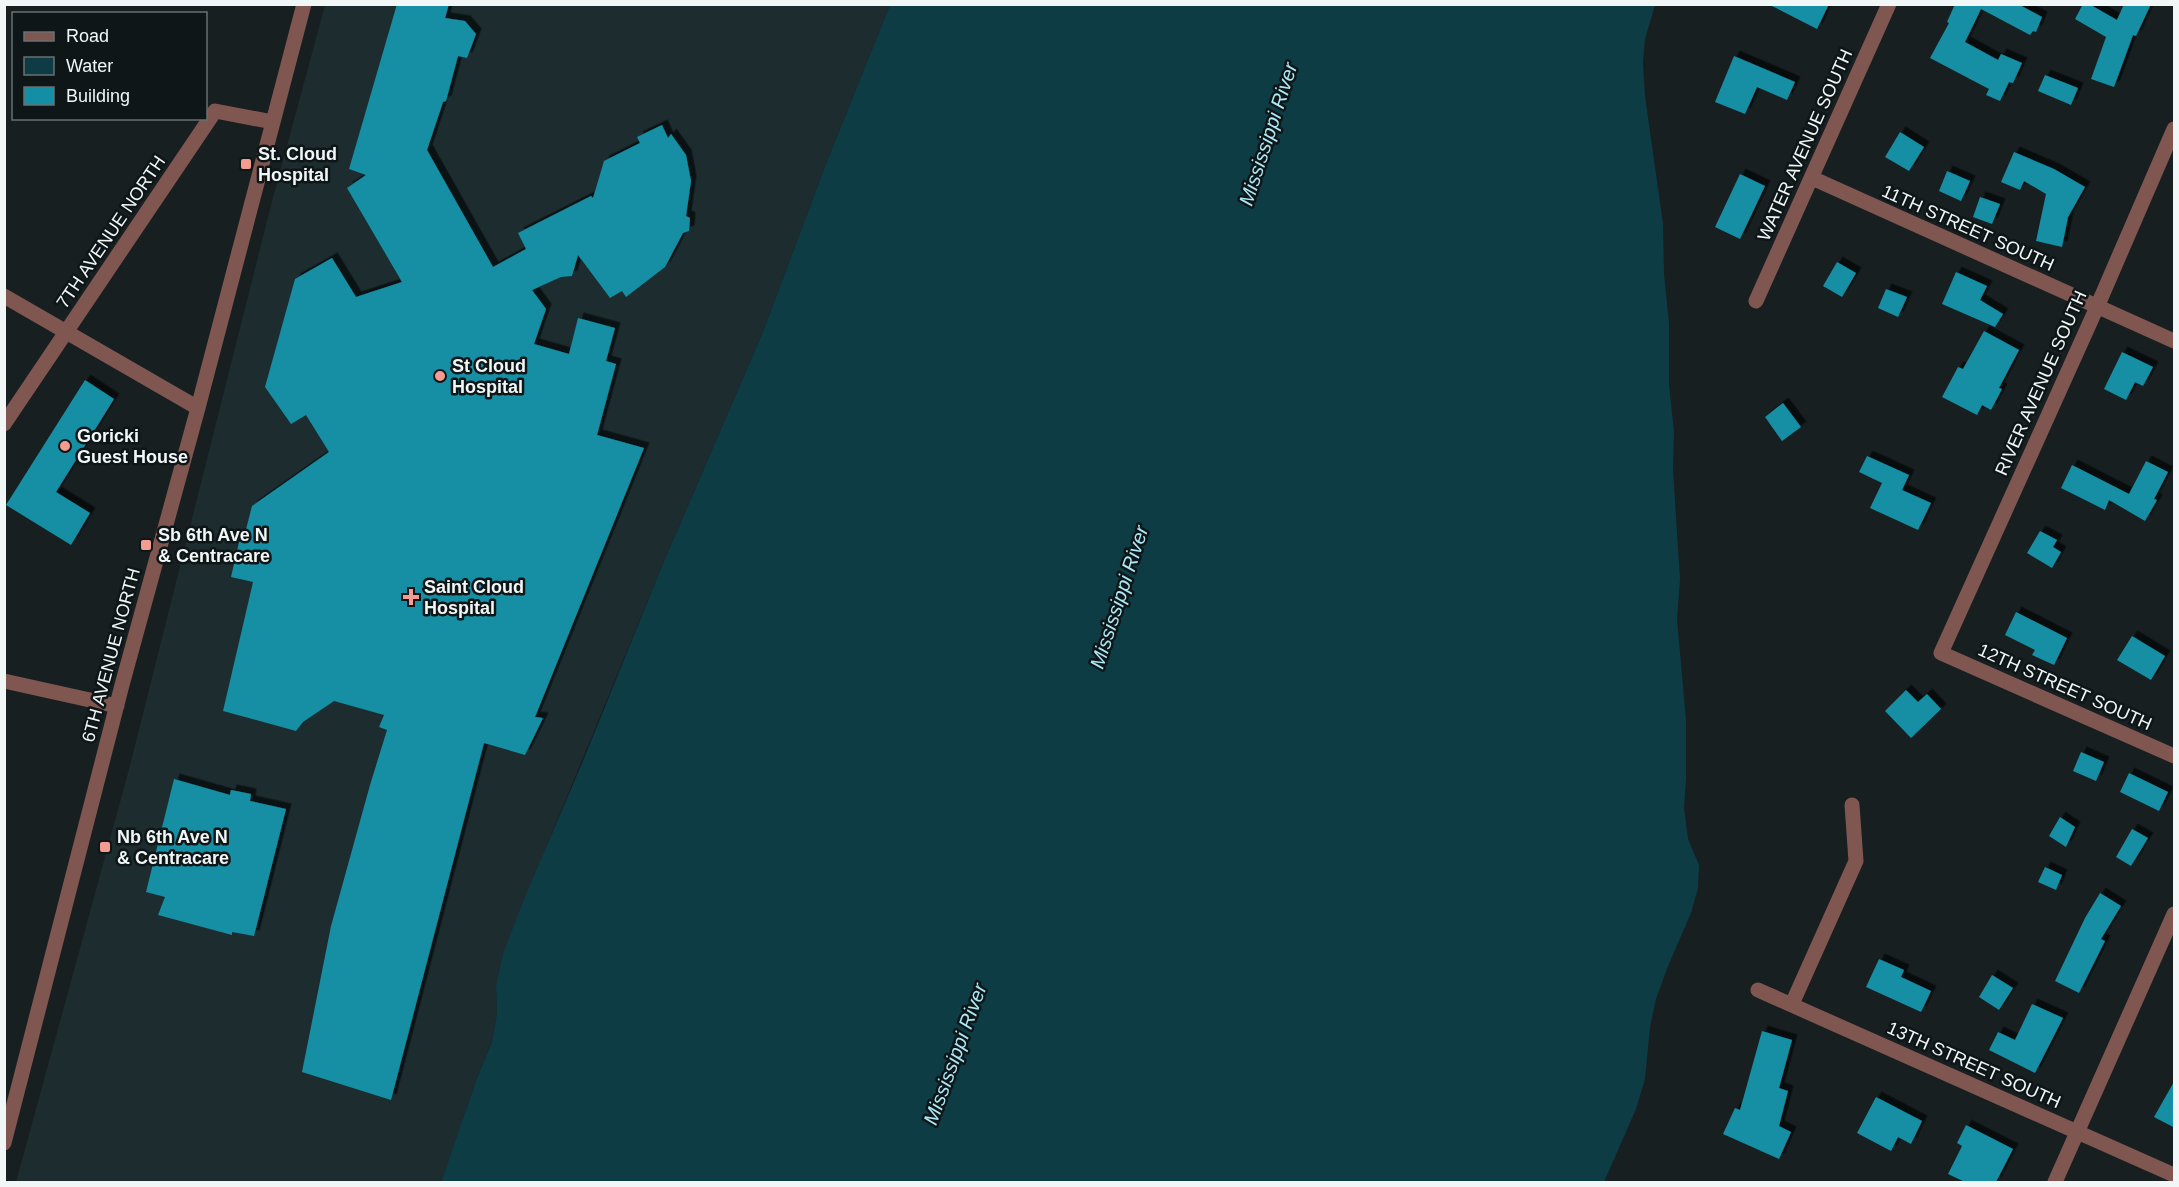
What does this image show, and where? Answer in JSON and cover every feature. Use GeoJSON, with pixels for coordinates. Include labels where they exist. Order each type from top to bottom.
{"type":"FeatureCollection","features":[{"type":"Feature","properties":{"kind":"street","name":"6TH AVENUE NORTH"},"geometry":{"type":"LineString","coordinates":[[4,1143],[117,706],[304,4]]}},
{"type":"Feature","properties":{"kind":"street","name":"WATER AVENUE SOUTH"},"geometry":{"type":"LineString","coordinates":[[1756,301],[1889,4]]}},
{"type":"Feature","properties":{"kind":"street","name":"7TH AVENUE NORTH"},"geometry":{"type":"LineString","coordinates":[[4,424],[215,111],[273,122]]}},
{"type":"Feature","properties":{"kind":"street","name":"RIVER AVENUE SOUTH"},"geometry":{"type":"LineString","coordinates":[[1941,653],[2175,129]]}},
{"type":"Feature","properties":{"kind":"street","name":"11TH STREET SOUTH"},"geometry":{"type":"LineString","coordinates":[[1812,178],[2175,341]]}},
{"type":"Feature","properties":{"kind":"street"},"geometry":{"type":"LineString","coordinates":[[4,296],[198,408]]}},
{"type":"Feature","properties":{"kind":"street","name":"12TH STREET SOUTH"},"geometry":{"type":"LineString","coordinates":[[1941,653],[2175,756]]}},
{"type":"Feature","properties":{"kind":"street"},"geometry":{"type":"LineString","coordinates":[[4,681],[95,699],[117,706]]}},
{"type":"Feature","properties":{"kind":"street"},"geometry":{"type":"LineString","coordinates":[[1792,1005],[1856,861],[1852,805]]}},
{"type":"Feature","properties":{"kind":"street"},"geometry":{"type":"LineString","coordinates":[[2055,1182],[2175,914]]}},
{"type":"Feature","properties":{"kind":"street","name":"13TH STREET SOUTH"},"geometry":{"type":"LineString","coordinates":[[1758,990],[2175,1175]]}},
{"type":"Feature","properties":{"kind":"shaded area","name":"Saint Cloud Hospital"},"geometry":{"type":"Polygon","coordinates":[[[325,5],[890,5],[826,164],[763,332],[662,566],[552,833],[496,986],[497,1013],[492,1042],[441,1182],[16,1182],[128,773],[271,205],[325,5]]]}},
{"type":"Feature","properties":{"kind":"water","name":"Mississippi River"},"geometry":{"type":"Polygon","coordinates":[[[890,5],[1655,5],[1645,39],[1643,62],[1645,96],[1663,224],[1664,274],[1669,323],[1669,385],[1674,432],[1673,470],[1680,579],[1677,619],[1686,720],[1684,808],[1688,839],[1699,865],[1698,888],[1691,913],[1656,999],[1650,1027],[1645,1079],[1636,1109],[1604,1182],[441,1182],[492,1042],[497,1013],[496,986],[503,954],[522,904],[662,566],[763,332],[826,164],[890,5]]]}},
{"type":"Feature","properties":{"kind":"building","name":"St Cloud Hospital"},"geometry":{"type":"Polygon","coordinates":[[[397,4],[449,4],[445,18],[465,21],[476,34],[467,58],[458,56],[446,101],[443,102],[427,150],[493,267],[526,249],[518,233],[591,196],[593,198],[604,161],[640,143],[637,137],[662,125],[668,138],[671,134],[686,155],[691,181],[686,216],[690,218],[689,231],[683,233],[665,267],[626,297],[622,291],[610,298],[578,255],[572,276],[561,277],[532,290],[546,309],[534,344],[569,354],[578,318],[615,328],[606,361],[616,364],[597,435],[644,448],[535,717],[543,718],[525,755],[484,743],[391,1100],[302,1072],[331,926],[387,730],[379,727],[384,715],[334,701],[303,722],[296,731],[223,711],[253,582],[231,577],[239,542],[243,541],[252,506],[329,452],[306,415],[291,424],[265,387],[295,279],[332,258],[356,297],[402,282],[347,188],[366,175],[349,169],[397,4]]]}},
{"type":"Feature","properties":{"kind":"building"},"geometry":{"type":"Polygon","coordinates":[[[1768,4],[1829,4],[1817,29],[1768,4]]]}},
{"type":"Feature","properties":{"kind":"building"},"geometry":{"type":"Polygon","coordinates":[[[1955,4],[2018,4],[2042,17],[2036,32],[2033,31],[2030,35],[1981,9],[1965,42],[1998,60],[2001,54],[2022,63],[2013,83],[2009,82],[2000,101],[1986,95],[1989,89],[1930,58],[1949,23],[1947,22],[1955,4]]]}},
{"type":"Feature","properties":{"kind":"building"},"geometry":{"type":"Polygon","coordinates":[[[2083,4],[2089,4],[2117,20],[2124,4],[2151,4],[2136,36],[2133,35],[2114,87],[2091,79],[2106,37],[2075,19],[2083,4]]]}},
{"type":"Feature","properties":{"kind":"building"},"geometry":{"type":"Polygon","coordinates":[[[1734,56],[1795,82],[1787,100],[1757,87],[1745,114],[1715,102],[1734,56]]]}},
{"type":"Feature","properties":{"kind":"building"},"geometry":{"type":"Polygon","coordinates":[[[2045,75],[2078,88],[2071,105],[2038,91],[2045,75]]]}},
{"type":"Feature","properties":{"kind":"building"},"geometry":{"type":"Polygon","coordinates":[[[1900,132],[1924,147],[1909,171],[1885,157],[1900,132]]]}},
{"type":"Feature","properties":{"kind":"building"},"geometry":{"type":"Polygon","coordinates":[[[2014,152],[2054,169],[2085,187],[2068,217],[2062,247],[2036,241],[2046,194],[2024,181],[2020,190],[2001,182],[2014,152]]]}},
{"type":"Feature","properties":{"kind":"building"},"geometry":{"type":"Polygon","coordinates":[[[1947,171],[1970,181],[1961,201],[1939,191],[1947,171]]]}},
{"type":"Feature","properties":{"kind":"building"},"geometry":{"type":"Polygon","coordinates":[[[1740,174],[1765,186],[1740,239],[1715,227],[1740,174]]]}},
{"type":"Feature","properties":{"kind":"building"},"geometry":{"type":"Polygon","coordinates":[[[1980,197],[2000,204],[1992,224],[1973,217],[1980,197]]]}},
{"type":"Feature","properties":{"kind":"building"},"geometry":{"type":"Polygon","coordinates":[[[1837,262],[1856,273],[1842,297],[1823,286],[1837,262]]]}},
{"type":"Feature","properties":{"kind":"building"},"geometry":{"type":"Polygon","coordinates":[[[1956,272],[1987,286],[1980,300],[2003,314],[1995,327],[1942,304],[1956,272]]]}},
{"type":"Feature","properties":{"kind":"building"},"geometry":{"type":"Polygon","coordinates":[[[1886,289],[1907,297],[1898,317],[1878,308],[1886,289]]]}},
{"type":"Feature","properties":{"kind":"building"},"geometry":{"type":"Polygon","coordinates":[[[1984,331],[2019,350],[1999,388],[2002,389],[1991,410],[1982,405],[1977,415],[1942,397],[1958,367],[1963,369],[1984,331]]]}},
{"type":"Feature","properties":{"kind":"building"},"geometry":{"type":"Polygon","coordinates":[[[2122,352],[2153,367],[2143,386],[2135,382],[2126,400],[2104,389],[2122,352]]]}},
{"type":"Feature","properties":{"kind":"building","name":"Goricki Guest House"},"geometry":{"type":"Polygon","coordinates":[[[85,380],[114,399],[56,492],[90,513],[71,545],[6,505],[85,380]]]}},
{"type":"Feature","properties":{"kind":"building"},"geometry":{"type":"Polygon","coordinates":[[[1783,403],[1801,427],[1782,441],[1765,417],[1783,403]]]}},
{"type":"Feature","properties":{"kind":"building"},"geometry":{"type":"Polygon","coordinates":[[[1867,456],[1909,475],[1902,490],[1931,503],[1918,530],[1870,508],[1882,483],[1859,472],[1867,456]]]}},
{"type":"Feature","properties":{"kind":"building"},"geometry":{"type":"Polygon","coordinates":[[[2146,461],[2168,472],[2154,499],[2157,500],[2145,521],[2109,500],[2105,510],[2061,488],[2072,465],[2129,494],[2146,461]]]}},
{"type":"Feature","properties":{"kind":"building"},"geometry":{"type":"Polygon","coordinates":[[[2040,531],[2057,540],[2053,547],[2061,552],[2052,568],[2027,553],[2040,531]]]}},
{"type":"Feature","properties":{"kind":"building"},"geometry":{"type":"Polygon","coordinates":[[[2016,612],[2067,638],[2054,665],[2032,655],[2035,650],[2005,635],[2016,612]]]}},
{"type":"Feature","properties":{"kind":"building"},"geometry":{"type":"Polygon","coordinates":[[[2132,636],[2165,656],[2151,680],[2117,660],[2132,636]]]}},
{"type":"Feature","properties":{"kind":"building"},"geometry":{"type":"Polygon","coordinates":[[[1906,690],[1918,702],[1927,694],[1941,709],[1911,738],[1885,711],[1906,690]]]}},
{"type":"Feature","properties":{"kind":"building"},"geometry":{"type":"Polygon","coordinates":[[[2081,752],[2104,762],[2096,781],[2073,771],[2081,752]]]}},
{"type":"Feature","properties":{"kind":"building"},"geometry":{"type":"Polygon","coordinates":[[[2129,773],[2168,792],[2159,811],[2120,792],[2129,773]]]}},
{"type":"Feature","properties":{"kind":"building"},"geometry":{"type":"Polygon","coordinates":[[[174,779],[230,795],[231,790],[251,794],[250,801],[286,809],[254,936],[232,932],[232,935],[158,915],[165,897],[146,892],[174,779]]]}},
{"type":"Feature","properties":{"kind":"building"},"geometry":{"type":"Polygon","coordinates":[[[2060,817],[2075,827],[2066,847],[2049,836],[2060,817]]]}},
{"type":"Feature","properties":{"kind":"building"},"geometry":{"type":"Polygon","coordinates":[[[2132,829],[2148,838],[2131,866],[2116,857],[2132,829]]]}},
{"type":"Feature","properties":{"kind":"building"},"geometry":{"type":"Polygon","coordinates":[[[2045,867],[2062,875],[2056,890],[2038,882],[2045,867]]]}},
{"type":"Feature","properties":{"kind":"building"},"geometry":{"type":"Polygon","coordinates":[[[2100,893],[2121,906],[2101,939],[2105,941],[2079,993],[2055,981],[2085,918],[2100,893]]]}},
{"type":"Feature","properties":{"kind":"building"},"geometry":{"type":"Polygon","coordinates":[[[1879,959],[1904,970],[1901,977],[1931,991],[1921,1012],[1866,987],[1879,959]]]}},
{"type":"Feature","properties":{"kind":"building"},"geometry":{"type":"Polygon","coordinates":[[[1992,975],[2013,988],[1999,1010],[1979,997],[1992,975]]]}},
{"type":"Feature","properties":{"kind":"building"},"geometry":{"type":"Polygon","coordinates":[[[2032,1004],[2063,1018],[2035,1073],[1989,1050],[1998,1032],[2015,1040],[2032,1004]]]}},
{"type":"Feature","properties":{"kind":"building"},"geometry":{"type":"Polygon","coordinates":[[[1762,1031],[1792,1040],[1779,1088],[1788,1091],[1779,1126],[1791,1132],[1779,1159],[1723,1134],[1735,1108],[1740,1110],[1762,1031]]]}},
{"type":"Feature","properties":{"kind":"building"},"geometry":{"type":"Polygon","coordinates":[[[2175,1080],[2175,1128],[2154,1117],[2175,1080]]]}},
{"type":"Feature","properties":{"kind":"building"},"geometry":{"type":"Polygon","coordinates":[[[1876,1097],[1922,1121],[1911,1144],[1898,1137],[1891,1151],[1857,1133],[1876,1097]]]}},
{"type":"Feature","properties":{"kind":"building"},"geometry":{"type":"Polygon","coordinates":[[[1966,1125],[2013,1149],[1996,1182],[1965,1182],[1948,1174],[1962,1146],[1957,1143],[1966,1125]]]}},
{"type":"Feature","properties":{"kind":"place","name":"St. Cloud Hospital"},"geometry":{"type":"Point","coordinates":[246,164]}},
{"type":"Feature","properties":{"kind":"place","name":"St Cloud Hospital"},"geometry":{"type":"Point","coordinates":[440,376]}},
{"type":"Feature","properties":{"kind":"place","name":"Goricki Guest House"},"geometry":{"type":"Point","coordinates":[65,446]}},
{"type":"Feature","properties":{"kind":"place","name":"Sb 6th Ave N & Centracare"},"geometry":{"type":"Point","coordinates":[146,545]}},
{"type":"Feature","properties":{"kind":"place","name":"Saint Cloud Hospital"},"geometry":{"type":"Point","coordinates":[411,597]}},
{"type":"Feature","properties":{"kind":"place","name":"Nb 6th Ave N & Centracare"},"geometry":{"type":"Point","coordinates":[105,847]}}]}
